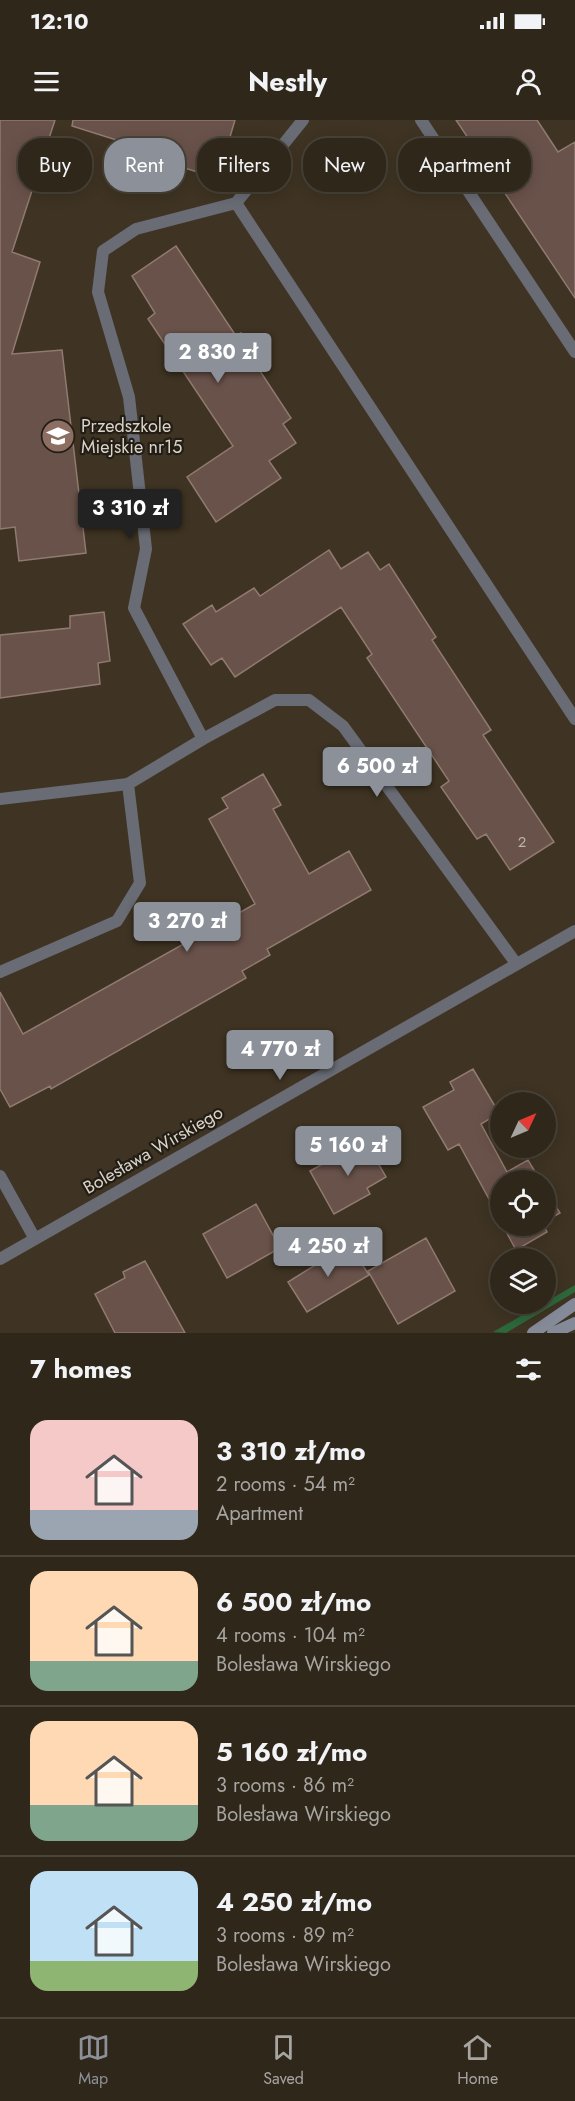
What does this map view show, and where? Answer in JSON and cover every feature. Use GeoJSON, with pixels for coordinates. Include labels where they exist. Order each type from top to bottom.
{"type":"FeatureCollection","features":[{"type":"Feature","properties":{"kind":"main road"},"geometry":{"type":"LineString","coordinates":[[533,1333],[575,1304]]}},
{"type":"Feature","properties":{"kind":"main road"},"geometry":{"type":"LineString","coordinates":[[553,1333],[575,1323]]}},
{"type":"Feature","properties":{"kind":"street"},"geometry":{"type":"LineString","coordinates":[[203,739],[134,608],[146,549],[129,397],[98,292],[104,251],[136,229],[236,203],[303,120]]}},
{"type":"Feature","properties":{"kind":"street"},"geometry":{"type":"LineString","coordinates":[[421,120],[575,352]]}},
{"type":"Feature","properties":{"kind":"street"},"geometry":{"type":"LineString","coordinates":[[236,203],[575,719]]}},
{"type":"Feature","properties":{"kind":"street"},"geometry":{"type":"LineString","coordinates":[[0,799],[128,784],[203,739],[275,700],[309,700],[343,726],[515,962]]}},
{"type":"Feature","properties":{"kind":"street"},"geometry":{"type":"LineString","coordinates":[[0,972],[117,921],[140,883],[128,784]]}},
{"type":"Feature","properties":{"kind":"street","name":"Bolesława Wirskiego"},"geometry":{"type":"LineString","coordinates":[[0,1259],[515,962],[575,930]]}},
{"type":"Feature","properties":{"kind":"street"},"geometry":{"type":"LineString","coordinates":[[0,1176],[36,1239]]}},
{"type":"Feature","properties":{"kind":"green space"},"geometry":{"type":"Polygon","coordinates":[[[575,1285],[575,1292],[556,1303],[556,1296],[575,1285]]]}},
{"type":"Feature","properties":{"kind":"green space"},"geometry":{"type":"Polygon","coordinates":[[[524,1314],[538,1314],[506,1333],[493,1332],[524,1314]]]}},
{"type":"Feature","properties":{"kind":"building"},"geometry":{"type":"Polygon","coordinates":[[[0,120],[55,120],[49,138],[18,138],[18,192],[32,192],[12,252],[40,262],[12,354],[62,350],[86,553],[19,561],[15,527],[0,529],[0,120]]]}},
{"type":"Feature","properties":{"kind":"building"},"geometry":{"type":"Polygon","coordinates":[[[73,120],[235,120],[230,138],[197,138],[197,172],[185,168],[185,138],[110,138],[72,126],[73,120]]]}},
{"type":"Feature","properties":{"kind":"building"},"geometry":{"type":"Polygon","coordinates":[[[456,120],[537,120],[558,152],[575,142],[575,298],[504,192],[531,192],[531,138],[468,138],[456,120]]]}},
{"type":"Feature","properties":{"kind":"building"},"geometry":{"type":"Polygon","coordinates":[[[176,246],[236,336],[241,333],[261,361],[256,365],[291,418],[283,424],[296,443],[269,461],[281,478],[216,522],[187,477],[233,446],[148,319],[155,313],[132,276],[176,246]]]}},
{"type":"Feature","properties":{"kind":"building"},"geometry":{"type":"Polygon","coordinates":[[[329,550],[341,569],[368,552],[380,570],[389,564],[436,637],[432,640],[491,730],[483,735],[554,842],[510,870],[486,834],[477,839],[441,787],[449,781],[367,658],[372,654],[341,607],[235,677],[222,658],[211,665],[183,624],[212,605],[216,612],[254,588],[260,596],[329,550]]]}},
{"type":"Feature","properties":{"kind":"building"},"geometry":{"type":"Polygon","coordinates":[[[104,612],[110,661],[98,663],[100,684],[0,698],[0,635],[70,628],[70,616],[104,612]]]}},
{"type":"Feature","properties":{"kind":"building"},"geometry":{"type":"Polygon","coordinates":[[[263,774],[281,805],[273,809],[309,874],[349,851],[371,890],[267,949],[270,955],[242,971],[246,978],[51,1089],[50,1086],[10,1107],[0,1089],[0,992],[23,1034],[255,904],[209,819],[228,808],[222,798],[263,774]]]}},
{"type":"Feature","properties":{"kind":"building"},"geometry":{"type":"Polygon","coordinates":[[[473,1069],[490,1098],[490,1118],[481,1124],[490,1141],[490,1158],[499,1158],[506,1170],[490,1170],[490,1201],[459,1144],[448,1150],[423,1107],[454,1090],[450,1082],[473,1069]]]}},
{"type":"Feature","properties":{"kind":"building"},"geometry":{"type":"Polygon","coordinates":[[[365,1140],[386,1177],[367,1188],[370,1194],[334,1214],[310,1171],[365,1140]]]}},
{"type":"Feature","properties":{"kind":"building"},"geometry":{"type":"Polygon","coordinates":[[[528,1160],[534,1170],[510,1170],[528,1160]]]}},
{"type":"Feature","properties":{"kind":"building"},"geometry":{"type":"Polygon","coordinates":[[[256,1204],[280,1248],[227,1278],[203,1234],[256,1204]]]}},
{"type":"Feature","properties":{"kind":"building"},"geometry":{"type":"Polygon","coordinates":[[[508,1236],[540,1236],[519,1248],[515,1248],[508,1236]]]}},
{"type":"Feature","properties":{"kind":"building"},"geometry":{"type":"Polygon","coordinates":[[[426,1238],[455,1291],[398,1324],[368,1271],[426,1238]]]}},
{"type":"Feature","properties":{"kind":"building"},"geometry":{"type":"Polygon","coordinates":[[[349,1244],[369,1275],[307,1312],[288,1282],[349,1244]]]}},
{"type":"Feature","properties":{"kind":"building"},"geometry":{"type":"Polygon","coordinates":[[[145,1261],[185,1333],[115,1333],[95,1294],[125,1278],[123,1272],[145,1261]]]}},
{"type":"Feature","properties":{"kind":"place","name":"Przedszkole Miejskie nr15"},"geometry":{"type":"Point","coordinates":[58,436]}}]}
